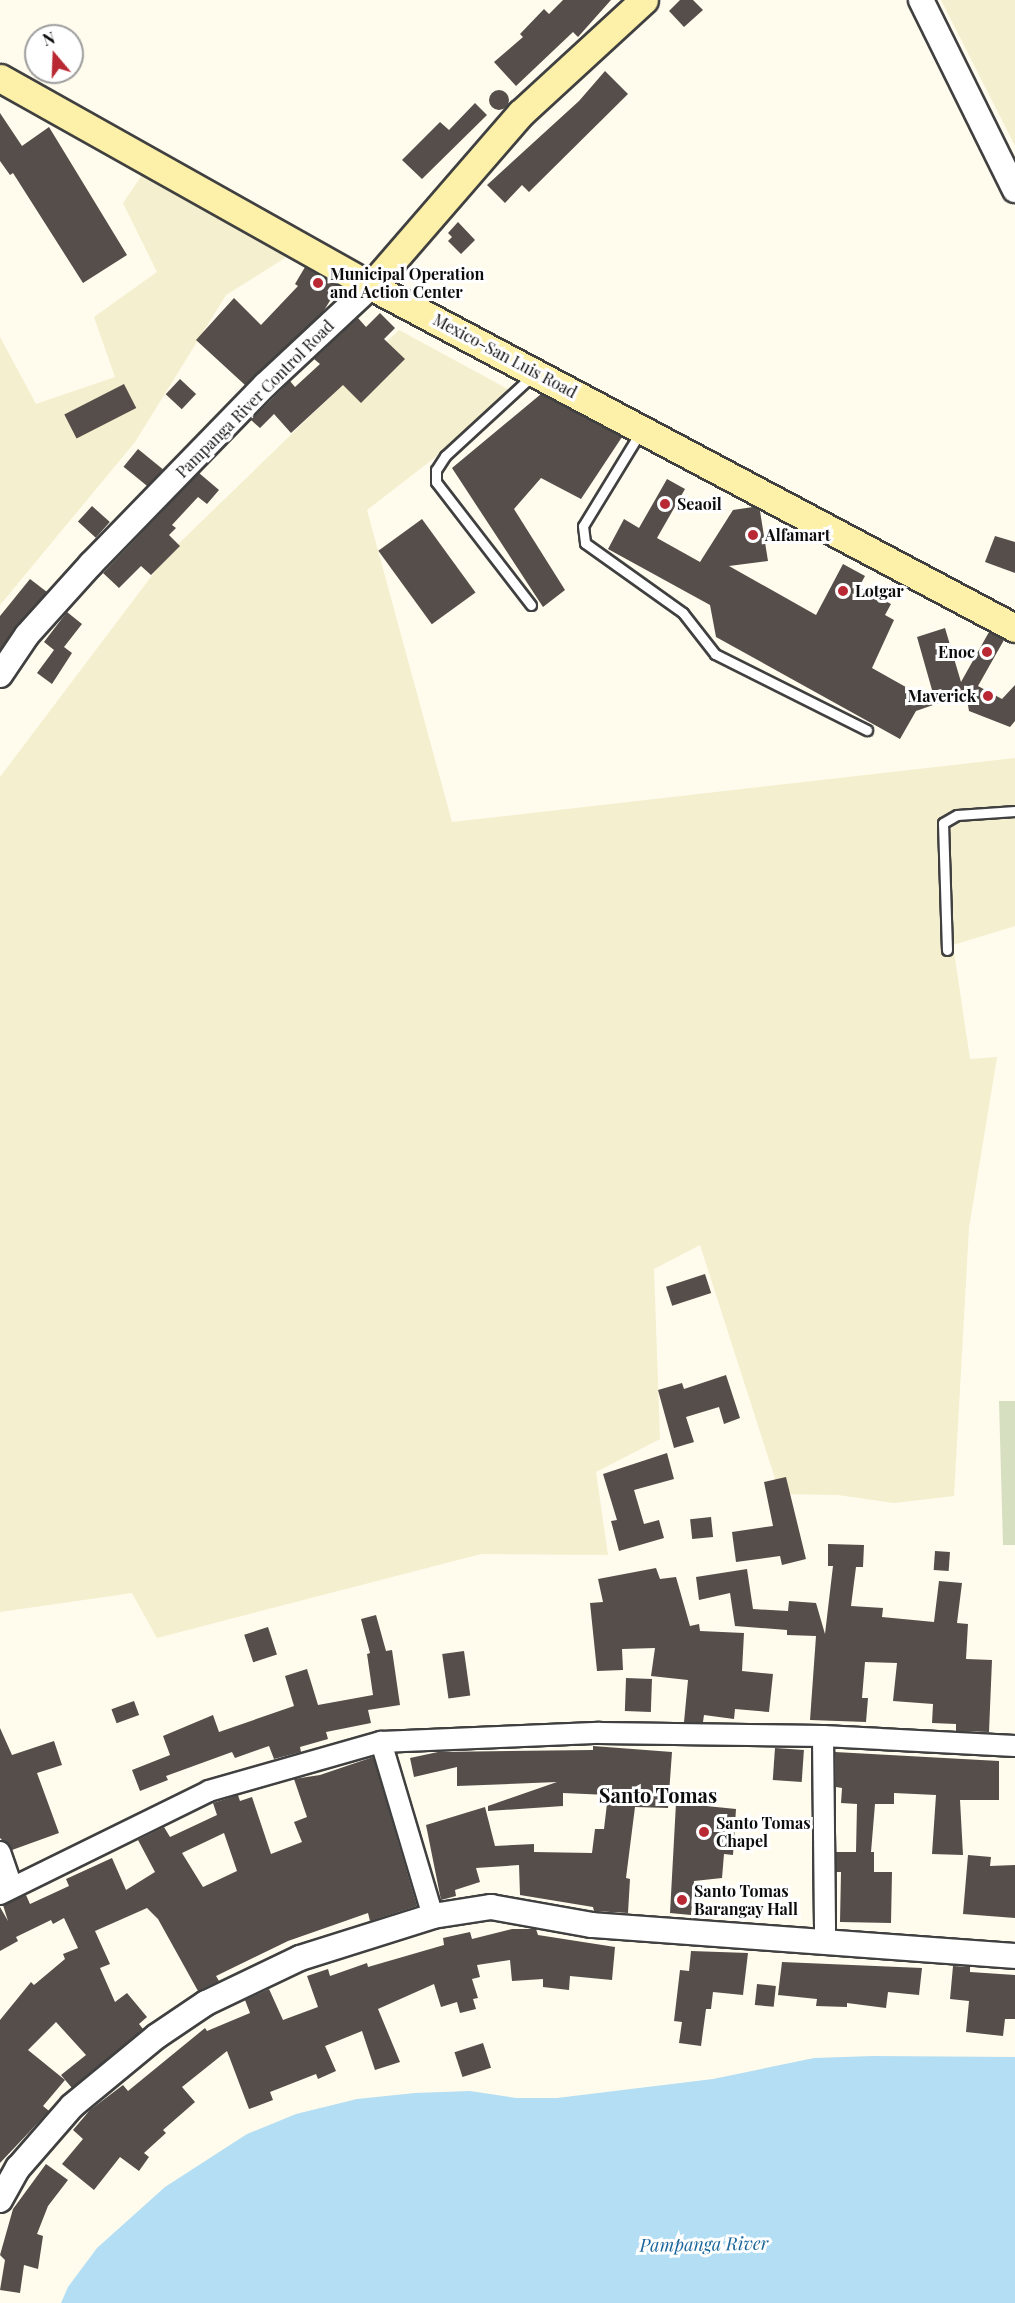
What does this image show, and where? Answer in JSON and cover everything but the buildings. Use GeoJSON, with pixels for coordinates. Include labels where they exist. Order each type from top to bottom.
{"type":"FeatureCollection","features":[{"type":"Feature","properties":{"kind":"main road","name":"Pampanga River Control Road"},"geometry":{"type":"LineString","coordinates":[[371,286],[521,113],[644,0]]}},
{"type":"Feature","properties":{"kind":"main road","name":"Mexico-San Luis Road"},"geometry":{"type":"LineString","coordinates":[[0,78],[371,286],[537,372],[1015,628]]}},
{"type":"Feature","properties":{"kind":"street"},"geometry":{"type":"LineString","coordinates":[[921,0],[1015,190]]}},
{"type":"Feature","properties":{"kind":"street","name":"Pampanga River Control Road"},"geometry":{"type":"LineString","coordinates":[[0,675],[27,635],[91,564],[265,385],[371,286]]}},
{"type":"Feature","properties":{"kind":"street"},"geometry":{"type":"LineString","coordinates":[[0,1852],[6,1890],[209,1791],[381,1742],[600,1733],[823,1736],[1015,1746]]}},
{"type":"Feature","properties":{"kind":"street"},"geometry":{"type":"LineString","coordinates":[[823,1736],[825,1942]]}},
{"type":"Feature","properties":{"kind":"street"},"geometry":{"type":"LineString","coordinates":[[381,1742],[433,1916]]}},
{"type":"Feature","properties":{"kind":"street"},"geometry":{"type":"LineString","coordinates":[[1,2196],[32,2151],[72,2106],[157,2036],[206,2003],[300,1958],[433,1916],[491,1907],[592,1925],[1015,1956]]}},
{"type":"Feature","properties":{"kind":"lane"},"geometry":{"type":"LineString","coordinates":[[531,605],[436,482],[436,470],[445,456],[537,372]]}},
{"type":"Feature","properties":{"kind":"lane"},"geometry":{"type":"LineString","coordinates":[[643,429],[583,526],[585,543],[683,613],[715,654],[867,730]]}},
{"type":"Feature","properties":{"kind":"lane"},"geometry":{"type":"LineString","coordinates":[[947,950],[943,823],[957,815],[1015,811]]}},
{"type":"Feature","properties":{"kind":"shaded area"},"geometry":{"type":"Polygon","coordinates":[[[941,0],[1015,0],[1015,146],[941,0]]]}},
{"type":"Feature","properties":{"kind":"shaded area"},"geometry":{"type":"Polygon","coordinates":[[[153,159],[296,251],[226,295],[135,442],[0,605],[0,337],[36,404],[115,377],[94,317],[157,272],[123,203],[153,159]]]}},
{"type":"Feature","properties":{"kind":"shaded area"},"geometry":{"type":"Polygon","coordinates":[[[399,330],[517,394],[367,510],[452,822],[1015,758],[1015,926],[953,945],[970,1059],[997,1057],[969,1228],[954,1496],[894,1503],[838,1495],[780,1494],[700,1245],[654,1269],[660,1439],[596,1472],[608,1555],[481,1554],[157,1638],[132,1593],[0,1612],[0,777],[169,553],[399,330]]]}},
{"type":"Feature","properties":{"kind":"green space"},"geometry":{"type":"Polygon","coordinates":[[[999,1401],[1015,1401],[1015,1545],[1003,1545],[999,1401]]]}},
{"type":"Feature","properties":{"kind":"water","name":"Pampanga River"},"geometry":{"type":"Polygon","coordinates":[[[1015,2057],[1015,2303],[61,2303],[68,2287],[97,2248],[165,2187],[247,2134],[296,2114],[357,2099],[415,2093],[470,2091],[516,2098],[557,2098],[713,2079],[814,2058],[1015,2057]]]}},
{"type":"Feature","properties":{"kind":"place","name":"Municipal Operation and Action Center"},"geometry":{"type":"Point","coordinates":[318,283]}},
{"type":"Feature","properties":{"kind":"place","name":"Seaoil"},"geometry":{"type":"Point","coordinates":[665,504]}},
{"type":"Feature","properties":{"kind":"place","name":"Alfamart"},"geometry":{"type":"Point","coordinates":[753,535]}},
{"type":"Feature","properties":{"kind":"place","name":"Lotgar"},"geometry":{"type":"Point","coordinates":[843,591]}},
{"type":"Feature","properties":{"kind":"place","name":"Enoc"},"geometry":{"type":"Point","coordinates":[987,652]}},
{"type":"Feature","properties":{"kind":"place","name":"Maverick"},"geometry":{"type":"Point","coordinates":[988,696]}},
{"type":"Feature","properties":{"kind":"place","name":"Santo Tomas Chapel"},"geometry":{"type":"Point","coordinates":[704,1832]}},
{"type":"Feature","properties":{"kind":"place","name":"Santo Tomas Barangay Hall"},"geometry":{"type":"Point","coordinates":[682,1900]}},
{"type":"Feature","properties":{"kind":"district","name":"Santo Tomas"},"geometry":{"type":"Point","coordinates":[658,1794]}}]}
